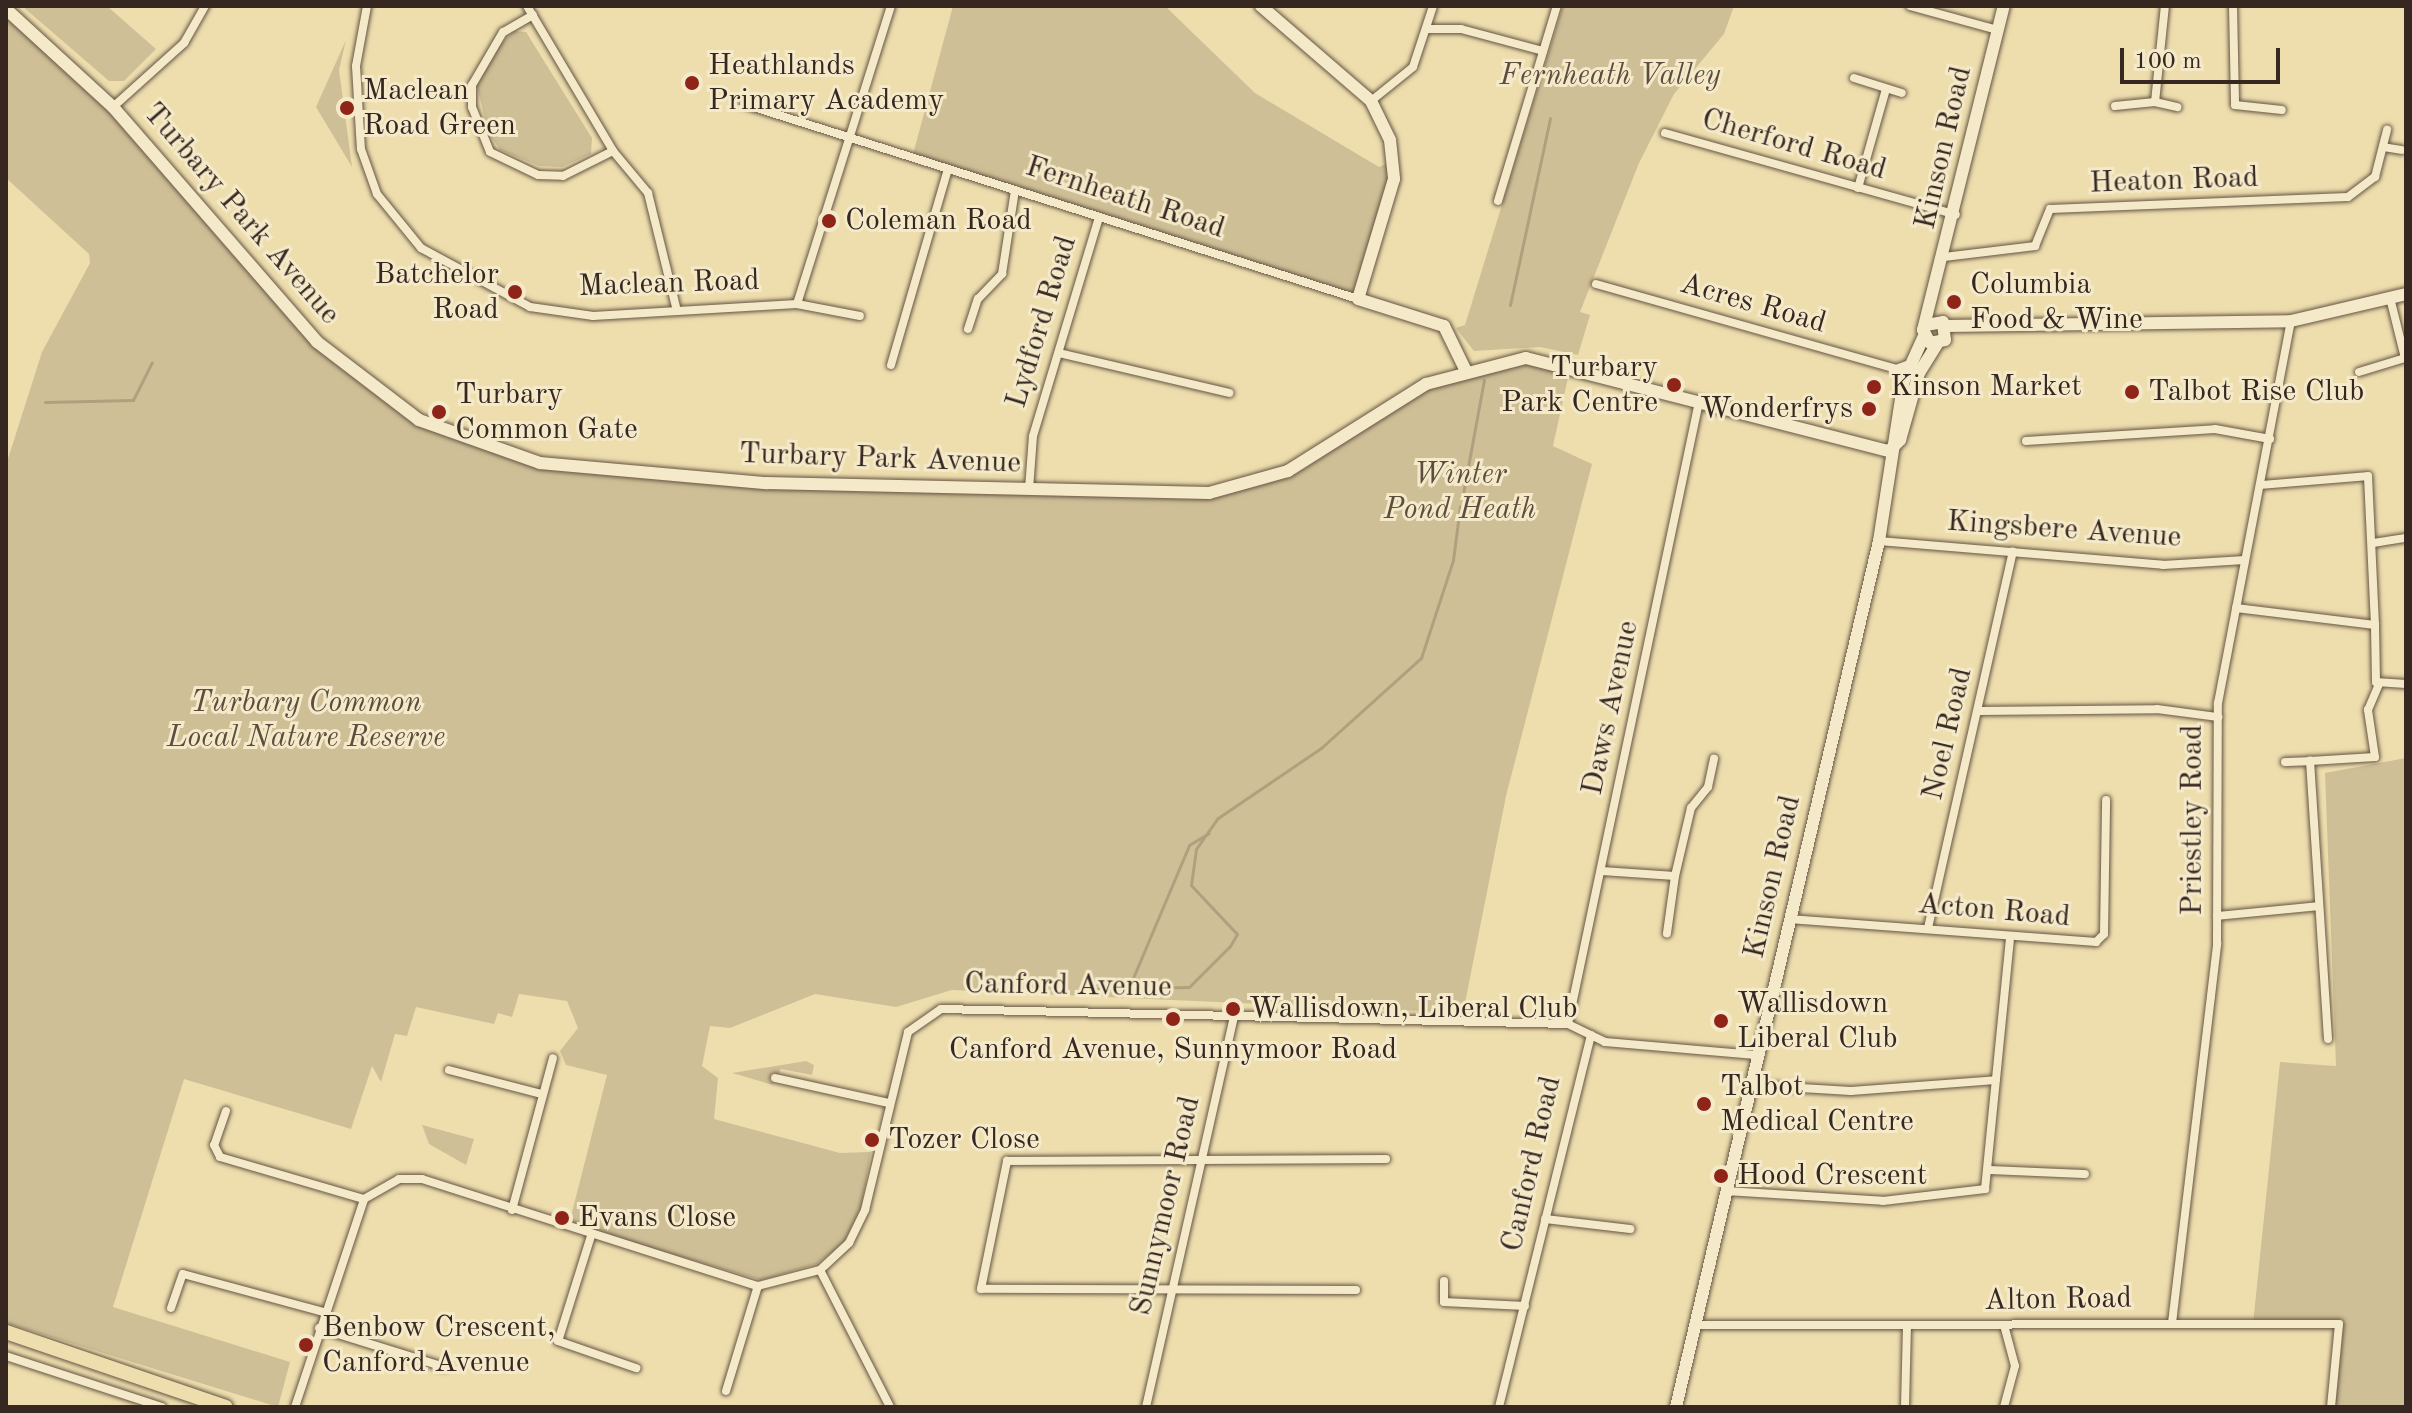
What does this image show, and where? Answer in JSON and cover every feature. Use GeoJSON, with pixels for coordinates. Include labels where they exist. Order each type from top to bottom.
{"type":"FeatureCollection","features":[{"type":"Feature","properties":{"kind":"main road"},"geometry":{"type":"LineString","coordinates":[[6,1332],[224,1407]]}},
{"type":"Feature","properties":{"kind":"street"},"geometry":{"type":"LineString","coordinates":[[113,107],[184,43],[205,6]]}},
{"type":"Feature","properties":{"kind":"street","name":"Maclean Road"},"geometry":{"type":"LineString","coordinates":[[367,6],[356,66],[361,149],[377,194],[421,248],[530,307],[593,316],[676,307],[797,304],[860,316]]}},
{"type":"Feature","properties":{"kind":"street"},"geometry":{"type":"LineString","coordinates":[[527,6],[613,151],[648,193],[676,307]]}},
{"type":"Feature","properties":{"kind":"street"},"geometry":{"type":"LineString","coordinates":[[797,304],[891,6]]}},
{"type":"Feature","properties":{"kind":"street"},"geometry":{"type":"LineString","coordinates":[[1261,6],[1371,101],[1390,140],[1394,179],[1358,299]]}},
{"type":"Feature","properties":{"kind":"street"},"geometry":{"type":"LineString","coordinates":[[1371,101],[1413,67],[1428,29],[1433,6]]}},
{"type":"Feature","properties":{"kind":"street"},"geometry":{"type":"LineString","coordinates":[[1498,201],[1557,6]]}},
{"type":"Feature","properties":{"kind":"street"},"geometry":{"type":"LineString","coordinates":[[1910,6],[1998,30]]}},
{"type":"Feature","properties":{"kind":"street","name":"Kinson Road"},"geometry":{"type":"LineString","coordinates":[[1676,1407],[1879,541],[1900,374],[1910,364],[1934,301],[2004,6]]}},
{"type":"Feature","properties":{"kind":"street"},"geometry":{"type":"LineString","coordinates":[[2155,102],[2165,6]]}},
{"type":"Feature","properties":{"kind":"street"},"geometry":{"type":"LineString","coordinates":[[2233,6],[2235,105],[2282,110]]}},
{"type":"Feature","properties":{"kind":"street","name":"Turbary Park Avenue"},"geometry":{"type":"LineString","coordinates":[[6,9],[113,107],[317,342],[419,420],[507,453],[596,471],[1029,489],[1209,493],[1254,484],[1288,471],[1426,384],[1465,369],[1541,360],[1889,451]]}},
{"type":"Feature","properties":{"kind":"street"},"geometry":{"type":"LineString","coordinates":[[533,15],[503,32],[472,85],[490,152],[538,175],[563,176],[613,151]]}},
{"type":"Feature","properties":{"kind":"street"},"geometry":{"type":"LineString","coordinates":[[1428,29],[1461,29],[1543,51]]}},
{"type":"Feature","properties":{"kind":"street"},"geometry":{"type":"LineString","coordinates":[[1854,78],[1902,93]]}},
{"type":"Feature","properties":{"kind":"street"},"geometry":{"type":"LineString","coordinates":[[1858,188],[1886,89]]}},
{"type":"Feature","properties":{"kind":"street"},"geometry":{"type":"LineString","coordinates":[[2115,106],[2155,102],[2177,107]]}},
{"type":"Feature","properties":{"kind":"street","name":"Fernheath Road"},"geometry":{"type":"LineString","coordinates":[[744,104],[1444,326],[1465,369]]}},
{"type":"Feature","properties":{"kind":"street","name":"Heaton Road"},"geometry":{"type":"LineString","coordinates":[[1944,257],[2035,246],[2050,209],[2348,197],[2375,177],[2387,130]]}},
{"type":"Feature","properties":{"kind":"street","name":"Cherford Road"},"geometry":{"type":"LineString","coordinates":[[1665,133],[1956,215]]}},
{"type":"Feature","properties":{"kind":"street"},"geometry":{"type":"LineString","coordinates":[[2383,147],[2402,150]]}},
{"type":"Feature","properties":{"kind":"street"},"geometry":{"type":"LineString","coordinates":[[891,365],[948,169]]}},
{"type":"Feature","properties":{"kind":"street"},"geometry":{"type":"LineString","coordinates":[[968,329],[978,299],[1002,274],[1015,190]]}},
{"type":"Feature","properties":{"kind":"street","name":"Lydford Road"},"geometry":{"type":"LineString","coordinates":[[1029,489],[1033,436],[1099,217]]}},
{"type":"Feature","properties":{"kind":"street","name":"Acres Road"},"geometry":{"type":"LineString","coordinates":[[1596,284],[1900,374]]}},
{"type":"Feature","properties":{"kind":"street"},"geometry":{"type":"LineString","coordinates":[[1925,330],[1944,324],[1974,330],[2291,321],[2406,294]]}},
{"type":"Feature","properties":{"kind":"street"},"geometry":{"type":"LineString","coordinates":[[2359,372],[2405,358],[2390,298]]}},
{"type":"Feature","properties":{"kind":"street","name":"Kinson Road"},"geometry":{"type":"LineString","coordinates":[[1889,451],[1900,440],[1919,373],[1941,342],[1944,324],[1934,301]]}},
{"type":"Feature","properties":{"kind":"street","name":"Priestley Road"},"geometry":{"type":"LineString","coordinates":[[2172,1323],[2217,916],[2218,717],[2291,321]]}},
{"type":"Feature","properties":{"kind":"street"},"geometry":{"type":"LineString","coordinates":[[1925,330],[1941,342],[1974,330]]}},
{"type":"Feature","properties":{"kind":"street"},"geometry":{"type":"LineString","coordinates":[[1059,353],[1229,393]]}},
{"type":"Feature","properties":{"kind":"street","name":"Daws Avenue"},"geometry":{"type":"LineString","coordinates":[[1568,1024],[1699,402]]}},
{"type":"Feature","properties":{"kind":"street"},"geometry":{"type":"LineString","coordinates":[[2026,441],[2215,429],[2270,439]]}},
{"type":"Feature","properties":{"kind":"street"},"geometry":{"type":"LineString","coordinates":[[2260,485],[2368,476],[2375,625],[2382,686],[2368,710],[2375,757],[2285,762]]}},
{"type":"Feature","properties":{"kind":"street"},"geometry":{"type":"LineString","coordinates":[[2373,543],[2406,538]]}},
{"type":"Feature","properties":{"kind":"street","name":"Kingsbere Avenue"},"geometry":{"type":"LineString","coordinates":[[1879,541],[2163,565],[2245,560]]}},
{"type":"Feature","properties":{"kind":"street","name":"Noel Road"},"geometry":{"type":"LineString","coordinates":[[1928,928],[2013,551]]}},
{"type":"Feature","properties":{"kind":"street"},"geometry":{"type":"LineString","coordinates":[[2236,608],[2375,625]]}},
{"type":"Feature","properties":{"kind":"street"},"geometry":{"type":"LineString","coordinates":[[2382,686],[2406,684]]}},
{"type":"Feature","properties":{"kind":"street"},"geometry":{"type":"LineString","coordinates":[[1978,711],[2157,709],[2218,717]]}},
{"type":"Feature","properties":{"kind":"street"},"geometry":{"type":"LineString","coordinates":[[1667,933],[1675,876],[1691,808],[1708,787],[1714,759]]}},
{"type":"Feature","properties":{"kind":"street"},"geometry":{"type":"LineString","coordinates":[[2310,761],[2328,1039]]}},
{"type":"Feature","properties":{"kind":"street","name":"Acton Road"},"geometry":{"type":"LineString","coordinates":[[1789,919],[1928,928],[2010,940],[2102,938],[2106,800]]}},
{"type":"Feature","properties":{"kind":"street"},"geometry":{"type":"LineString","coordinates":[[1602,871],[1675,876]]}},
{"type":"Feature","properties":{"kind":"street"},"geometry":{"type":"LineString","coordinates":[[2217,916],[2319,906]]}},
{"type":"Feature","properties":{"kind":"street"},"geometry":{"type":"LineString","coordinates":[[1726,1191],[1883,1201],[1985,1189],[2010,940]]}},
{"type":"Feature","properties":{"kind":"street","name":"Canford Avenue"},"geometry":{"type":"LineString","coordinates":[[820,1270],[859,1224],[908,1032],[941,1009],[1568,1024],[1619,1044],[1758,1055]]}},
{"type":"Feature","properties":{"kind":"street","name":"Sunnymoor Road"},"geometry":{"type":"LineString","coordinates":[[1146,1407],[1234,1015]]}},
{"type":"Feature","properties":{"kind":"street","name":"Canford Road"},"geometry":{"type":"LineString","coordinates":[[1499,1407],[1591,1035]]}},
{"type":"Feature","properties":{"kind":"street"},"geometry":{"type":"LineString","coordinates":[[512,1210],[553,1058]]}},
{"type":"Feature","properties":{"kind":"street"},"geometry":{"type":"LineString","coordinates":[[449,1070],[542,1094]]}},
{"type":"Feature","properties":{"kind":"street"},"geometry":{"type":"LineString","coordinates":[[775,1078],[889,1103]]}},
{"type":"Feature","properties":{"kind":"street"},"geometry":{"type":"LineString","coordinates":[[1751,1085],[1851,1091],[1996,1080]]}},
{"type":"Feature","properties":{"kind":"street"},"geometry":{"type":"LineString","coordinates":[[226,1111],[214,1145],[220,1157],[364,1199]]}},
{"type":"Feature","properties":{"kind":"street"},"geometry":{"type":"LineString","coordinates":[[1356,1290],[981,1289],[1007,1161],[1386,1159]]}},
{"type":"Feature","properties":{"kind":"street"},"geometry":{"type":"LineString","coordinates":[[1988,1170],[2085,1174]]}},
{"type":"Feature","properties":{"kind":"street"},"geometry":{"type":"LineString","coordinates":[[295,1407],[364,1199],[383,1184],[412,1178],[758,1286],[820,1270],[890,1407]]}},
{"type":"Feature","properties":{"kind":"street"},"geometry":{"type":"LineString","coordinates":[[1545,1219],[1630,1229]]}},
{"type":"Feature","properties":{"kind":"street"},"geometry":{"type":"LineString","coordinates":[[591,1236],[558,1341],[636,1368]]}},
{"type":"Feature","properties":{"kind":"street"},"geometry":{"type":"LineString","coordinates":[[171,1308],[183,1274],[324,1312]]}},
{"type":"Feature","properties":{"kind":"street"},"geometry":{"type":"LineString","coordinates":[[1444,1281],[1444,1302],[1525,1306]]}},
{"type":"Feature","properties":{"kind":"street"},"geometry":{"type":"LineString","coordinates":[[726,1391],[758,1286]]}},
{"type":"Feature","properties":{"kind":"street","name":"Alton Road"},"geometry":{"type":"LineString","coordinates":[[1695,1325],[2339,1324],[2331,1407]]}},
{"type":"Feature","properties":{"kind":"street"},"geometry":{"type":"LineString","coordinates":[[1905,1407],[1907,1325]]}},
{"type":"Feature","properties":{"kind":"street"},"geometry":{"type":"LineString","coordinates":[[2004,1325],[2015,1366],[2004,1407]]}},
{"type":"Feature","properties":{"kind":"street"},"geometry":{"type":"LineString","coordinates":[[319,1328],[444,1367]]}},
{"type":"Feature","properties":{"kind":"street"},"geometry":{"type":"LineString","coordinates":[[6,1356],[162,1407]]}},
{"type":"Feature","properties":{"kind":"green space"},"geometry":{"type":"Polygon","coordinates":[[[22,6],[107,6],[156,49],[124,81],[109,81],[22,6]]]}},
{"type":"Feature","properties":{"kind":"green space"},"geometry":{"type":"Polygon","coordinates":[[[953,6],[1165,6],[1255,93],[1379,167],[1395,160],[1358,299],[912,158],[953,6]]]}},
{"type":"Feature","properties":{"kind":"green space","name":"Fernheath Valley"},"geometry":{"type":"Polygon","coordinates":[[[1563,6],[1734,6],[1724,34],[1674,94],[1639,163],[1580,312],[1590,315],[1578,355],[1540,347],[1474,351],[1456,328],[1465,325],[1563,6]]]}},
{"type":"Feature","properties":{"kind":"green space","name":"Turbary Common Local Nature Reserve"},"geometry":{"type":"Polygon","coordinates":[[[6,10],[113,107],[257,279],[384,396],[477,444],[596,471],[1209,493],[1254,484],[1426,384],[1526,358],[1571,364],[1553,446],[1592,464],[1506,796],[1463,1013],[952,990],[896,1007],[815,994],[730,1028],[710,1026],[702,1066],[718,1078],[714,1119],[840,1153],[871,1152],[861,1208],[844,1242],[817,1264],[761,1280],[569,1224],[607,1075],[566,1065],[560,1051],[578,1028],[567,1001],[519,994],[512,1017],[498,1013],[494,1024],[416,1007],[407,1036],[395,1034],[381,1082],[372,1066],[351,1129],[184,1079],[113,1307],[290,1362],[278,1407],[6,1323],[6,465],[42,352],[90,263],[89,254],[6,178],[6,10]]]}},
{"type":"Feature","properties":{"kind":"green space"},"geometry":{"type":"Polygon","coordinates":[[[514,31],[526,32],[592,138],[591,154],[562,167],[539,166],[500,150],[488,132],[477,86],[488,56],[514,31]]]}},
{"type":"Feature","properties":{"kind":"green space"},"geometry":{"type":"Polygon","coordinates":[[[346,40],[339,70],[352,167],[316,107],[346,40]]]}},
{"type":"Feature","properties":{"kind":"green space"},"geometry":{"type":"Polygon","coordinates":[[[2406,758],[2406,1407],[2331,1407],[2339,1324],[2253,1324],[2280,1062],[2336,1066],[2325,773],[2406,758]]]}},
{"type":"Feature","properties":{"kind":"green space"},"geometry":{"type":"Polygon","coordinates":[[[806,1061],[814,1065],[812,1075],[781,1069],[773,1085],[732,1073],[806,1061]]]}},
{"type":"Feature","properties":{"kind":"green space"},"geometry":{"type":"Polygon","coordinates":[[[422,1125],[474,1139],[466,1165],[429,1144],[422,1125]]]}},
{"type":"Feature","properties":{"kind":"waterway"},"geometry":{"type":"LineString","coordinates":[[1510,305],[1550,118]]}},
{"type":"Feature","properties":{"kind":"waterway"},"geometry":{"type":"LineString","coordinates":[[45,402],[133,400],[152,362]]}},
{"type":"Feature","properties":{"kind":"waterway"},"geometry":{"type":"LineString","coordinates":[[1463,494],[1484,380]]}},
{"type":"Feature","properties":{"kind":"waterway"},"geometry":{"type":"LineString","coordinates":[[1086,989],[1189,987],[1230,946],[1237,934],[1191,885],[1196,849],[1218,818],[1321,748],[1421,658],[1453,560],[1460,506]]}},
{"type":"Feature","properties":{"kind":"waterway"},"geometry":{"type":"LineString","coordinates":[[1130,985],[1189,845],[1209,833]]}},
{"type":"Feature","properties":{"kind":"place","name":"Heathlands Primary Academy"},"geometry":{"type":"Point","coordinates":[692,83]}},
{"type":"Feature","properties":{"kind":"place","name":"Maclean Road Green"},"geometry":{"type":"Point","coordinates":[347,108]}},
{"type":"Feature","properties":{"kind":"place","name":"Coleman Road"},"geometry":{"type":"Point","coordinates":[829,221]}},
{"type":"Feature","properties":{"kind":"place","name":"Batchelor Road"},"geometry":{"type":"Point","coordinates":[515,292]}},
{"type":"Feature","properties":{"kind":"place","name":"Columbia Food & Wine"},"geometry":{"type":"Point","coordinates":[1954,302]}},
{"type":"Feature","properties":{"kind":"place","name":"Turbary Park Centre"},"geometry":{"type":"Point","coordinates":[1674,385]}},
{"type":"Feature","properties":{"kind":"place","name":"Kinson Market"},"geometry":{"type":"Point","coordinates":[1874,387]}},
{"type":"Feature","properties":{"kind":"place","name":"Talbot Rise Club"},"geometry":{"type":"Point","coordinates":[2132,392]}},
{"type":"Feature","properties":{"kind":"place","name":"Wonderfrys"},"geometry":{"type":"Point","coordinates":[1869,409]}},
{"type":"Feature","properties":{"kind":"place","name":"Turbary Common Gate"},"geometry":{"type":"Point","coordinates":[439,412]}},
{"type":"Feature","properties":{"kind":"place","name":"Wallisdown, Liberal Club"},"geometry":{"type":"Point","coordinates":[1233,1009]}},
{"type":"Feature","properties":{"kind":"place","name":"Canford Avenue, Sunnymoor Road"},"geometry":{"type":"Point","coordinates":[1173,1019]}},
{"type":"Feature","properties":{"kind":"place","name":"Wallisdown Liberal Club"},"geometry":{"type":"Point","coordinates":[1721,1021]}},
{"type":"Feature","properties":{"kind":"place","name":"Talbot Medical Centre"},"geometry":{"type":"Point","coordinates":[1704,1104]}},
{"type":"Feature","properties":{"kind":"place","name":"Tozer Close"},"geometry":{"type":"Point","coordinates":[872,1140]}},
{"type":"Feature","properties":{"kind":"place","name":"Hood Crescent"},"geometry":{"type":"Point","coordinates":[1721,1176]}},
{"type":"Feature","properties":{"kind":"place","name":"Evans Close"},"geometry":{"type":"Point","coordinates":[562,1218]}},
{"type":"Feature","properties":{"kind":"place","name":"Benbow Crescent, Canford Avenue"},"geometry":{"type":"Point","coordinates":[306,1345]}},
{"type":"Feature","properties":{"kind":"park label","name":"Winter Pond Heath"},"geometry":{"type":"Point","coordinates":[1460,492]}}]}
